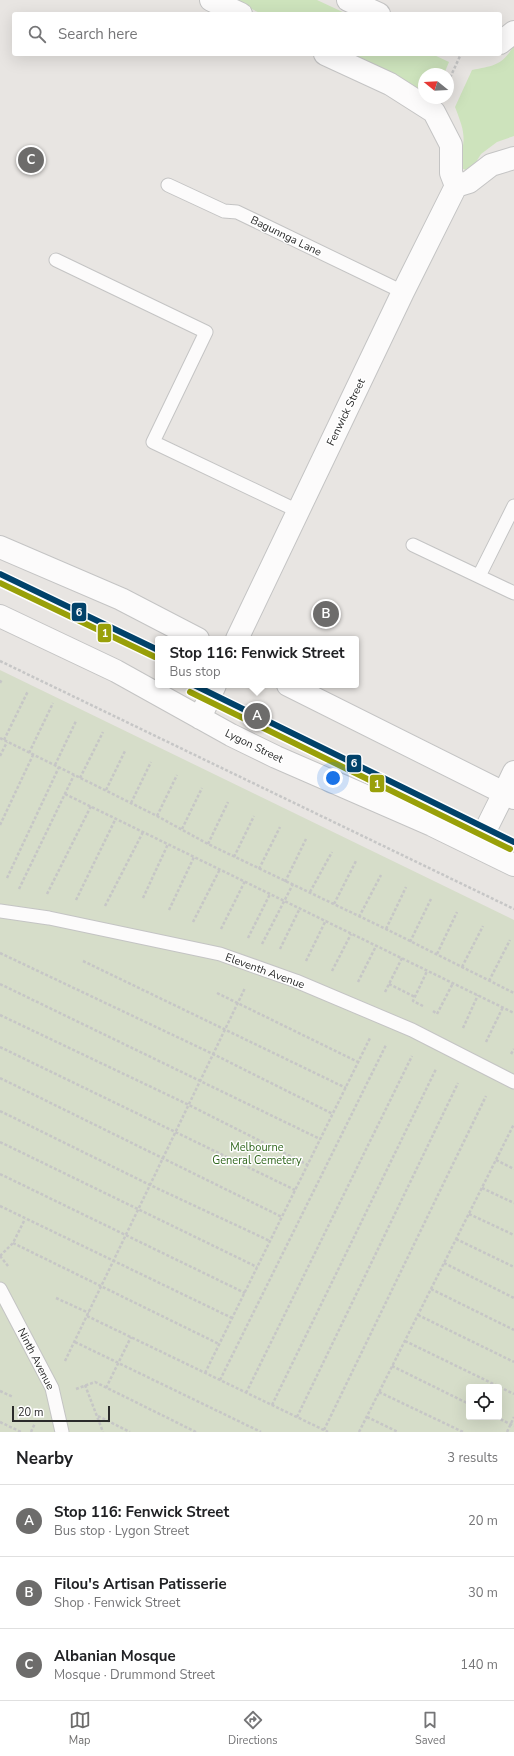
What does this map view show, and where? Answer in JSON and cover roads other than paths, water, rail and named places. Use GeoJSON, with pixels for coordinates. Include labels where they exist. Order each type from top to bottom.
{"type":"FeatureCollection","features":[{"type":"Feature","properties":{"kind":"street"},"geometry":{"type":"LineString","coordinates":[[212,0],[237,12]]}},
{"type":"Feature","properties":{"kind":"street"},"geometry":{"type":"LineString","coordinates":[[348,0],[375,12]]}},
{"type":"Feature","properties":{"kind":"street"},"geometry":{"type":"LineString","coordinates":[[502,41],[514,32]]}},
{"type":"Feature","properties":{"kind":"street"},"geometry":{"type":"LineString","coordinates":[[330,56],[390,84],[434,112],[451,145],[451,173],[456,186],[469,182],[491,165],[514,158]]}},
{"type":"Feature","properties":{"kind":"street","name":"Fenwick Street"},"geometry":{"type":"LineString","coordinates":[[238,636],[403,292],[456,186]]}},
{"type":"Feature","properties":{"kind":"street"},"geometry":{"type":"LineString","coordinates":[[0,548],[121,599],[192,636]]}},
{"type":"Feature","properties":{"kind":"street","name":"Lygon Street"},"geometry":{"type":"LineString","coordinates":[[0,616],[116,671],[200,718],[276,757],[514,865]]}},
{"type":"Feature","properties":{"kind":"street"},"geometry":{"type":"LineString","coordinates":[[200,718],[214,688]]}},
{"type":"Feature","properties":{"kind":"street"},"geometry":{"type":"LineString","coordinates":[[294,688],[509,795]]}},
{"type":"Feature","properties":{"kind":"street"},"geometry":{"type":"LineString","coordinates":[[477,847],[509,795],[514,772]]}},
{"type":"Feature","properties":{"kind":"lane","name":"Bagunnga Lane"},"geometry":{"type":"LineString","coordinates":[[168,185],[224,212],[237,212],[403,292]]}},
{"type":"Feature","properties":{"kind":"lane"},"geometry":{"type":"LineString","coordinates":[[56,260],[206,332],[153,442],[298,511]]}},
{"type":"Feature","properties":{"kind":"lane"},"geometry":{"type":"LineString","coordinates":[[479,576],[514,506]]}},
{"type":"Feature","properties":{"kind":"lane"},"geometry":{"type":"LineString","coordinates":[[413,545],[514,593]]}},
{"type":"Feature","properties":{"kind":"lane","name":"Eleventh Avenue"},"geometry":{"type":"LineString","coordinates":[[4,911],[36,916],[220,954],[296,981],[412,1030],[514,1082]]}},
{"type":"Feature","properties":{"kind":"lane","name":"Ninth Avenue"},"geometry":{"type":"LineString","coordinates":[[0,1289],[52,1388],[62,1432]]}},
{"type":"Feature","properties":{"kind":"place","name":"Albanian Mosque"},"geometry":{"type":"Point","coordinates":[31,160]}},
{"type":"Feature","properties":{"kind":"place","name":"Filou's Artisan Patisserie"},"geometry":{"type":"Point","coordinates":[326,614]}},
{"type":"Feature","properties":{"kind":"place","name":"Stop 116: Fenwick Street"},"geometry":{"type":"Point","coordinates":[257,716]}},
{"type":"Feature","properties":{"kind":"park label","name":"Melbourne General Cemetery"},"geometry":{"type":"Point","coordinates":[257,1153]}}]}
